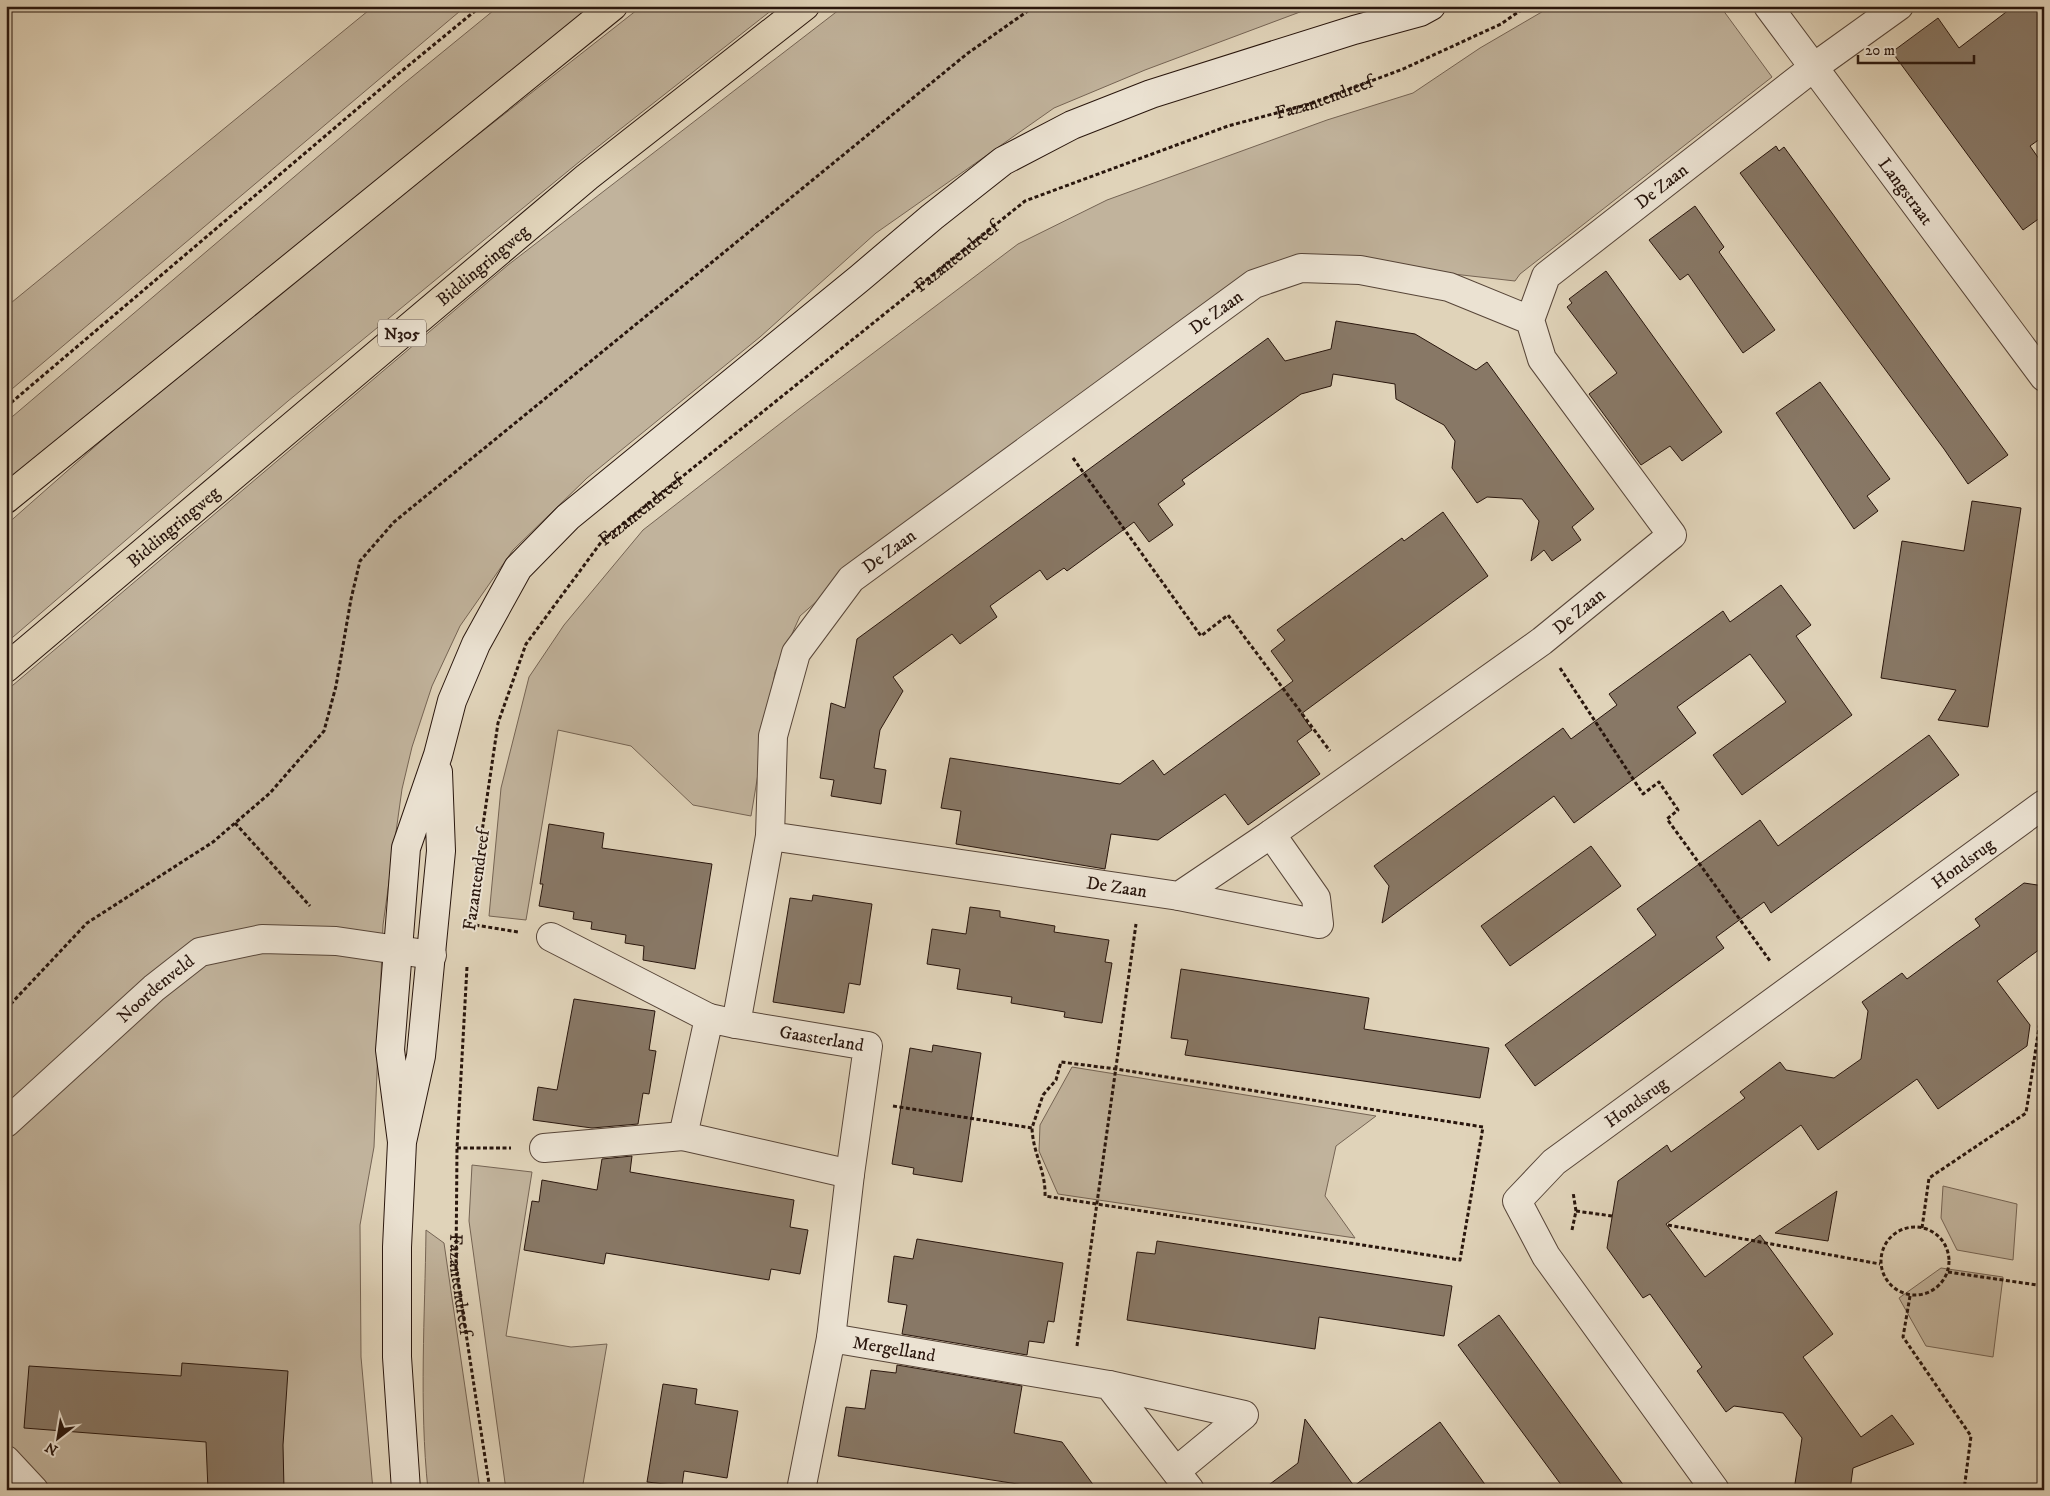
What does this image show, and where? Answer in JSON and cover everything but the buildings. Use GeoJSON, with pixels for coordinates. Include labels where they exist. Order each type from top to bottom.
{"type":"FeatureCollection","features":[{"type":"Feature","properties":{"kind":"main road"},"geometry":{"type":"LineString","coordinates":[[6,499],[613,6]]}},
{"type":"Feature","properties":{"kind":"main road","name":"Biddingringweg"},"geometry":{"type":"LineString","coordinates":[[6,668],[587,176],[805,6]]}},
{"type":"Feature","properties":{"kind":"street","name":"Fazantendreef"},"geometry":{"type":"LineString","coordinates":[[1354,30],[1379,6]]}},
{"type":"Feature","properties":{"kind":"street","name":"Fazantendreef"},"geometry":{"type":"LineString","coordinates":[[402,1142],[390,1050],[406,848],[438,755],[452,701],[476,644],[518,568],[568,517],[860,278],[932,216],[1003,161],[1072,125],[1151,94],[1354,30],[1420,12],[1431,6]]}},
{"type":"Feature","properties":{"kind":"street","name":"Langstraat"},"geometry":{"type":"LineString","coordinates":[[1768,6],[2044,377]]}},
{"type":"Feature","properties":{"kind":"street","name":"De Zaan"},"geometry":{"type":"LineString","coordinates":[[1179,896],[1271,834],[1542,641],[1672,535],[1542,358],[1530,320],[1546,276],[1814,67],[1899,6]]}},
{"type":"Feature","properties":{"kind":"street","name":"De Zaan"},"geometry":{"type":"LineString","coordinates":[[1271,834],[1316,898],[1319,924],[1179,896],[770,836],[773,736],[796,653],[851,579],[1254,284],[1301,268],[1360,270],[1450,287],[1530,320]]}},
{"type":"Feature","properties":{"kind":"street","name":"Fazantendreef"},"geometry":{"type":"LineString","coordinates":[[406,1490],[397,1357],[397,1247],[402,1142],[421,1056],[441,851],[438,755]]}},
{"type":"Feature","properties":{"kind":"street","name":"Hondsrug"},"geometry":{"type":"LineString","coordinates":[[1715,1490],[1546,1256],[1517,1201],[1554,1162],[2044,804]]}},
{"type":"Feature","properties":{"kind":"street"},"geometry":{"type":"LineString","coordinates":[[736,1024],[770,836]]}},
{"type":"Feature","properties":{"kind":"street","name":"Gaasterland"},"geometry":{"type":"LineString","coordinates":[[551,938],[709,1018],[868,1046],[850,1174],[831,1338]]}},
{"type":"Feature","properties":{"kind":"street","name":"Noordenveld"},"geometry":{"type":"LineString","coordinates":[[6,1123],[154,988],[200,952],[262,939],[336,941],[432,955]]}},
{"type":"Feature","properties":{"kind":"street"},"geometry":{"type":"LineString","coordinates":[[682,1136],[709,1018]]}},
{"type":"Feature","properties":{"kind":"street"},"geometry":{"type":"LineString","coordinates":[[544,1148],[682,1136],[850,1174]]}},
{"type":"Feature","properties":{"kind":"street","name":"Mergelland"},"geometry":{"type":"LineString","coordinates":[[801,1490],[831,1338],[1109,1385],[1244,1415],[1183,1480],[1109,1385]]}},
{"type":"Feature","properties":{"kind":"street"},"geometry":{"type":"LineString","coordinates":[[6,1460],[34,1490]]}},
{"type":"Feature","properties":{"kind":"path"},"geometry":{"type":"LineString","coordinates":[[6,407],[397,75],[482,6]]}},
{"type":"Feature","properties":{"kind":"path"},"geometry":{"type":"LineString","coordinates":[[6,1010],[87,923],[213,842],[270,793],[324,731],[336,686],[351,599],[360,561],[394,522],[968,53],[1035,6]]}},
{"type":"Feature","properties":{"kind":"path","name":"Fazantendreef"},"geometry":{"type":"LineString","coordinates":[[473,895],[498,723],[526,644],[602,542],[610,535],[1025,200],[1228,126],[1310,104],[1403,69],[1501,24],[1527,6]]}},
{"type":"Feature","properties":{"kind":"path"},"geometry":{"type":"LineString","coordinates":[[1053,431],[1201,636],[1228,615],[1350,778]]}},
{"type":"Feature","properties":{"kind":"path"},"geometry":{"type":"LineString","coordinates":[[1542,641],[1643,794],[1659,782],[1678,810],[1666,819],[1790,989]]}},
{"type":"Feature","properties":{"kind":"path"},"geometry":{"type":"LineString","coordinates":[[235,823],[315,912]]}},
{"type":"Feature","properties":{"kind":"path"},"geometry":{"type":"LineString","coordinates":[[441,851],[479,856]]}},
{"type":"Feature","properties":{"kind":"path"},"geometry":{"type":"LineString","coordinates":[[1073,1379],[1141,891]]}},
{"type":"Feature","properties":{"kind":"path","name":"Fazantendreef"},"geometry":{"type":"LineString","coordinates":[[468,934],[470,914]]}},
{"type":"Feature","properties":{"kind":"path"},"geometry":{"type":"LineString","coordinates":[[469,924],[551,938]]}},
{"type":"Feature","properties":{"kind":"path","name":"Fazantendreef"},"geometry":{"type":"LineString","coordinates":[[467,963],[457,1148],[456,1268],[490,1490]]}},
{"type":"Feature","properties":{"kind":"path"},"geometry":{"type":"LineString","coordinates":[[1922,1228],[1929,1178],[2026,1113],[2044,994]]}},
{"type":"Feature","properties":{"kind":"path"},"geometry":{"type":"LineString","coordinates":[[1061,1062],[1483,1127],[1460,1260],[1097,1206],[1046,1196],[1046,1180],[1033,1144],[1032,1128],[1043,1095],[1056,1080],[1061,1062]]}},
{"type":"Feature","properties":{"kind":"path"},"geometry":{"type":"LineString","coordinates":[[860,1101],[1032,1128]]}},
{"type":"Feature","properties":{"kind":"path"},"geometry":{"type":"LineString","coordinates":[[457,1148],[544,1148]]}},
{"type":"Feature","properties":{"kind":"path"},"geometry":{"type":"LineString","coordinates":[[1546,1256],[1570,1239],[1576,1211],[1572,1188],[1554,1162]]}},
{"type":"Feature","properties":{"kind":"path"},"geometry":{"type":"LineString","coordinates":[[1576,1211],[1612,1216]]}},
{"type":"Feature","properties":{"kind":"path"},"geometry":{"type":"LineString","coordinates":[[1668,1225],[1880,1264]]}},
{"type":"Feature","properties":{"kind":"path"},"geometry":{"type":"LineString","coordinates":[[1922,1228],[1932,1232],[1941,1239],[1947,1249],[1949,1260],[1948,1272],[1933,1291],[1922,1295],[1910,1296],[1899,1292],[1890,1285],[1883,1275],[1880,1264],[1885,1243],[1892,1235],[1901,1230],[1922,1228]]}},
{"type":"Feature","properties":{"kind":"path"},"geometry":{"type":"LineString","coordinates":[[1948,1272],[2044,1286]]}},
{"type":"Feature","properties":{"kind":"path"},"geometry":{"type":"LineString","coordinates":[[1910,1296],[1903,1337],[1971,1436],[1964,1490]]}},
{"type":"Feature","properties":{"kind":"shaded area"},"geometry":{"type":"Polygon","coordinates":[[[374,6],[466,6],[6,394],[6,307],[374,6]]]}},
{"type":"Feature","properties":{"kind":"shaded area"},"geometry":{"type":"Polygon","coordinates":[[[499,6],[604,6],[6,490],[6,422],[401,86],[499,6]]]}},
{"type":"Feature","properties":{"kind":"shaded area"},"geometry":{"type":"Polygon","coordinates":[[[642,6],[777,6],[590,153],[288,401],[6,643],[6,525],[210,345],[642,6]]]}},
{"type":"Feature","properties":{"kind":"shaded area"},"geometry":{"type":"Polygon","coordinates":[[[844,6],[1316,6],[1145,70],[1054,108],[876,233],[760,337],[587,478],[513,550],[460,626],[432,686],[412,747],[402,789],[383,925],[374,1147],[360,1225],[361,1357],[373,1490],[6,1490],[6,691],[508,265],[844,6]]]}},
{"type":"Feature","properties":{"kind":"shaded area"},"geometry":{"type":"Polygon","coordinates":[[[1552,6],[1720,6],[1772,77],[1520,274],[1515,281],[1365,264],[1296,262],[881,545],[800,616],[775,672],[751,816],[693,805],[631,746],[558,730],[526,920],[489,916],[501,788],[529,677],[564,625],[643,530],[799,409],[1018,244],[1107,200],[1327,120],[1413,93],[1480,48],[1552,6]]]}},
{"type":"Feature","properties":{"kind":"shaded area"},"geometry":{"type":"Polygon","coordinates":[[[1072,1067],[1376,1116],[1336,1146],[1325,1196],[1355,1238],[1058,1194],[1039,1151],[1040,1125],[1072,1067]]]}},
{"type":"Feature","properties":{"kind":"shaded area"},"geometry":{"type":"Polygon","coordinates":[[[472,1165],[532,1172],[506,1336],[571,1347],[607,1344],[582,1490],[506,1490],[469,1221],[472,1165]]]}},
{"type":"Feature","properties":{"kind":"shaded area"},"geometry":{"type":"Polygon","coordinates":[[[1943,1186],[2017,1204],[2013,1260],[1957,1250],[1941,1218],[1943,1186]]]}},
{"type":"Feature","properties":{"kind":"shaded area"},"geometry":{"type":"Polygon","coordinates":[[[426,1230],[444,1243],[480,1490],[428,1490],[423,1393],[426,1230]]]}},
{"type":"Feature","properties":{"kind":"shaded area"},"geometry":{"type":"Polygon","coordinates":[[[1941,1268],[2003,1277],[1993,1357],[1926,1346],[1899,1298],[1941,1268]]]}}]}
